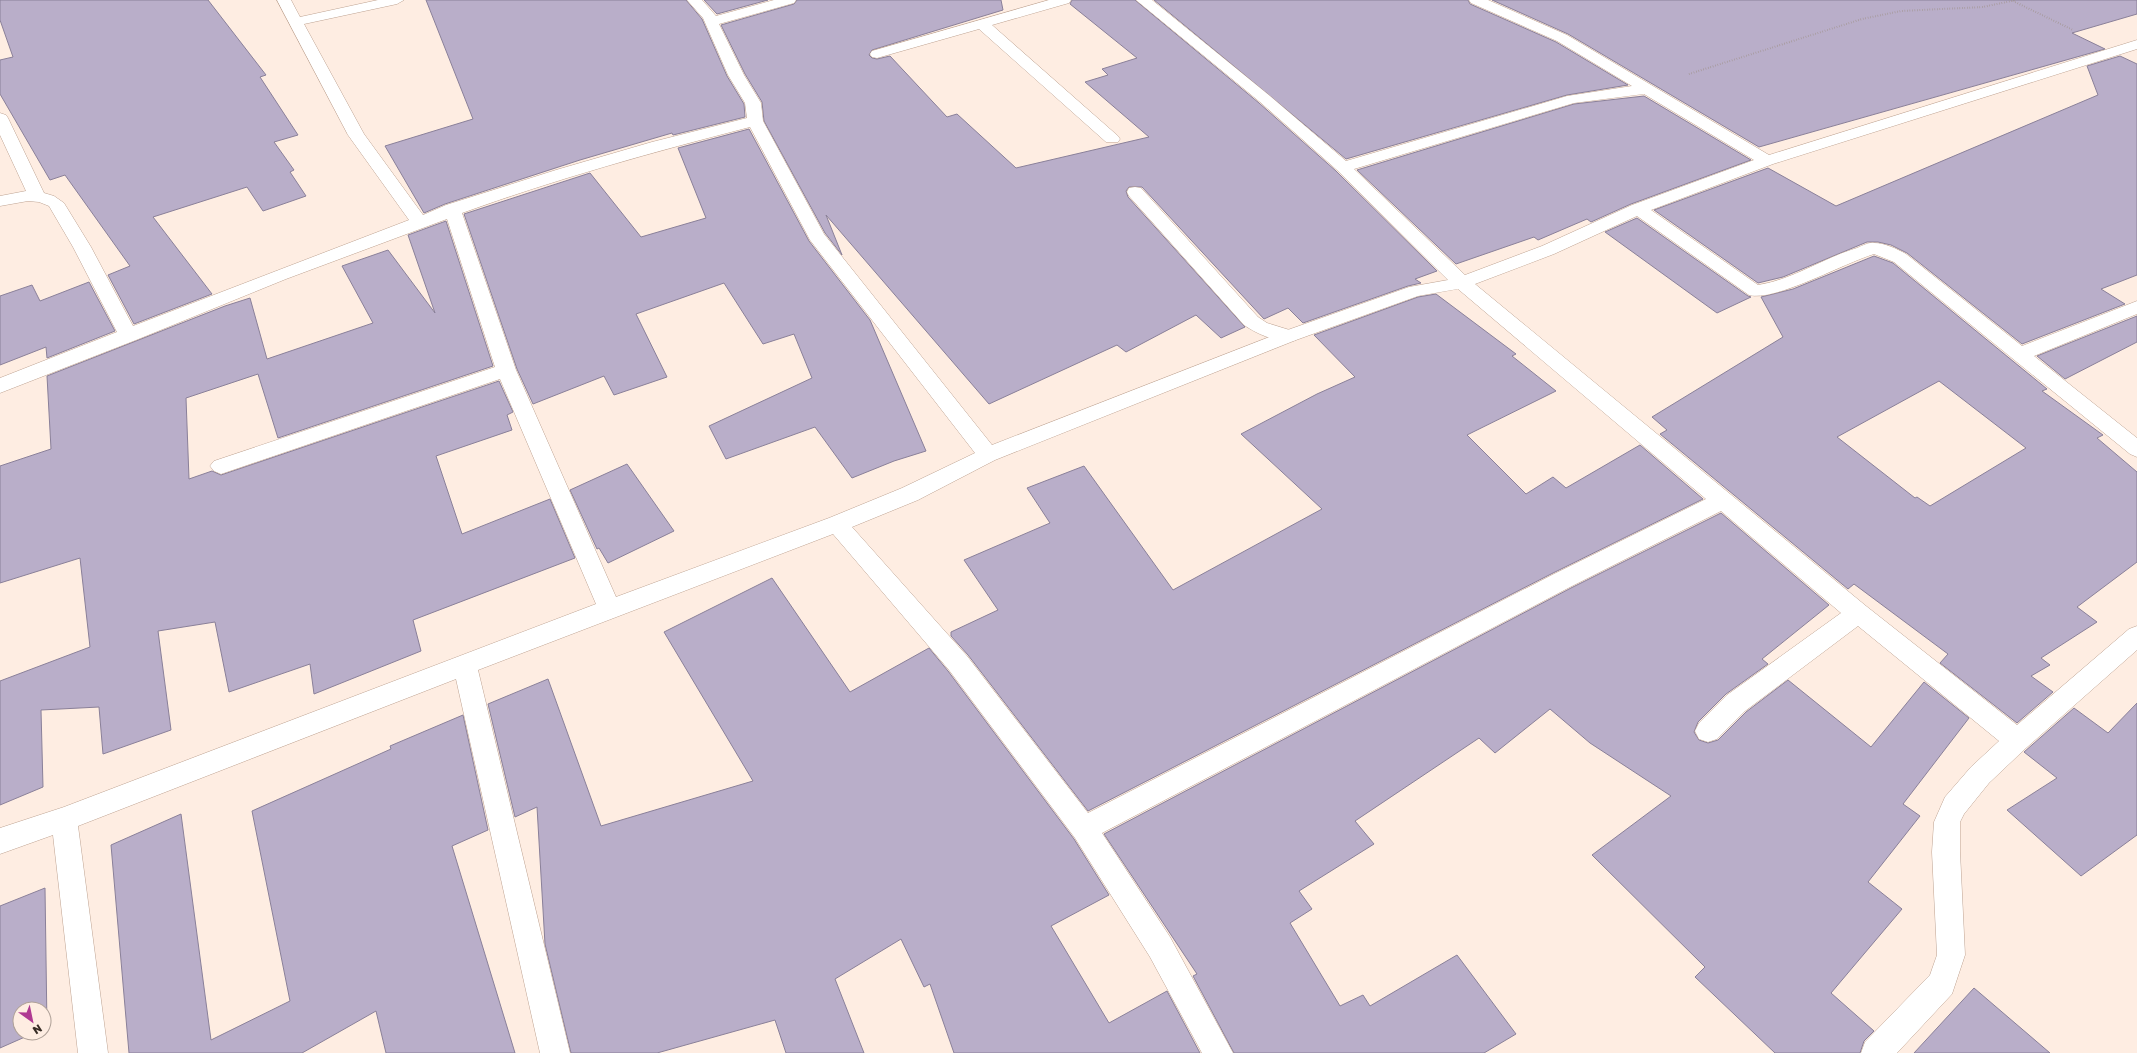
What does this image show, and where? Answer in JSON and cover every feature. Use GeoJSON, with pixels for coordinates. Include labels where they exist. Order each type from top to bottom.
{"type":"FeatureCollection","features":[{"type":"Feature","properties":{"kind":"street"},"geometry":{"type":"LineString","coordinates":[[284,0],[356,135],[419,222]]}},
{"type":"Feature","properties":{"kind":"street"},"geometry":{"type":"LineString","coordinates":[[295,22],[397,0]]}},
{"type":"Feature","properties":{"kind":"street"},"geometry":{"type":"LineString","coordinates":[[694,0],[711,22],[736,75],[753,103],[755,121],[816,236],[988,455]]}},
{"type":"Feature","properties":{"kind":"street"},"geometry":{"type":"LineString","coordinates":[[711,22],[789,0]]}},
{"type":"Feature","properties":{"kind":"street"},"geometry":{"type":"LineString","coordinates":[[878,54],[983,25],[1064,0]]}},
{"type":"Feature","properties":{"kind":"street"},"geometry":{"type":"LineString","coordinates":[[1143,0],[1265,99],[1343,167],[1462,283],[1858,613],[2017,740]]}},
{"type":"Feature","properties":{"kind":"street"},"geometry":{"type":"LineString","coordinates":[[1476,0],[1562,38],[1644,89],[1767,161]]}},
{"type":"Feature","properties":{"kind":"street"},"geometry":{"type":"LineString","coordinates":[[983,25],[1112,139]]}},
{"type":"Feature","properties":{"kind":"street"},"geometry":{"type":"LineString","coordinates":[[0,841],[64,819],[465,664],[837,524],[910,494],[988,455],[1289,336],[1415,291],[1462,283],[1548,250],[1638,209],[1767,161],[2137,44]]}},
{"type":"Feature","properties":{"kind":"street"},"geometry":{"type":"LineString","coordinates":[[1343,167],[1572,99],[1644,89]]}},
{"type":"Feature","properties":{"kind":"street"},"geometry":{"type":"LineString","coordinates":[[0,118],[37,196]]}},
{"type":"Feature","properties":{"kind":"street"},"geometry":{"type":"LineString","coordinates":[[0,386],[452,209],[681,138],[755,121]]}},
{"type":"Feature","properties":{"kind":"street"},"geometry":{"type":"LineString","coordinates":[[1135,192],[1251,321],[1260,327],[1289,336]]}},
{"type":"Feature","properties":{"kind":"street"},"geometry":{"type":"LineString","coordinates":[[0,201],[37,196],[48,198],[55,203],[82,247],[129,336]]}},
{"type":"Feature","properties":{"kind":"street"},"geometry":{"type":"LineString","coordinates":[[452,209],[506,370],[610,609]]}},
{"type":"Feature","properties":{"kind":"street"},"geometry":{"type":"LineString","coordinates":[[1638,209],[1754,291],[1775,288],[1848,256],[1874,248],[1889,252],[1900,258],[2021,354],[2137,449]]}},
{"type":"Feature","properties":{"kind":"street"},"geometry":{"type":"LineString","coordinates":[[2021,354],[2137,307]]}},
{"type":"Feature","properties":{"kind":"street"},"geometry":{"type":"LineString","coordinates":[[220,466],[506,370]]}},
{"type":"Feature","properties":{"kind":"street"},"geometry":{"type":"LineString","coordinates":[[1084,829],[1260,740],[1580,570],[1723,500]]}},
{"type":"Feature","properties":{"kind":"street"},"geometry":{"type":"LineString","coordinates":[[837,524],[958,663],[1084,829],[1160,947],[1218,1053]]}},
{"type":"Feature","properties":{"kind":"street"},"geometry":{"type":"LineString","coordinates":[[1708,731],[1736,703],[1858,613]]}},
{"type":"Feature","properties":{"kind":"street"},"geometry":{"type":"LineString","coordinates":[[1885,1050],[1942,984],[1951,955],[1946,852],[1947,822],[1954,806],[1980,775],[2017,740],[2137,636]]}},
{"type":"Feature","properties":{"kind":"street"},"geometry":{"type":"LineString","coordinates":[[465,664],[555,1053]]}},
{"type":"Feature","properties":{"kind":"street"},"geometry":{"type":"LineString","coordinates":[[64,819],[93,1053]]}},
{"type":"Feature","properties":{"kind":"path"},"geometry":{"type":"LineString","coordinates":[[1644,89],[1785,42],[1862,19],[1901,11],[1983,7],[2016,0]]}},
{"type":"Feature","properties":{"kind":"path"},"geometry":{"type":"LineString","coordinates":[[2013,1],[2115,51]]}},
{"type":"Feature","properties":{"kind":"building"},"geometry":{"type":"Polygon","coordinates":[[[0,0],[208,0],[266,75],[260,77],[298,135],[274,142],[294,170],[290,172],[306,196],[263,211],[247,187],[153,217],[212,294],[134,324],[108,275],[130,266],[65,175],[50,180],[0,94],[0,60],[13,57],[0,20],[0,0]]]}},
{"type":"Feature","properties":{"kind":"building"},"geometry":{"type":"Polygon","coordinates":[[[426,0],[686,0],[702,19],[727,76],[744,104],[745,117],[673,135],[672,133],[580,160],[445,204],[424,213],[385,146],[473,119],[426,0]]]}},
{"type":"Feature","properties":{"kind":"building"},"geometry":{"type":"Polygon","coordinates":[[[704,0],[768,0],[717,14],[704,0]]]}},
{"type":"Feature","properties":{"kind":"building"},"geometry":{"type":"Polygon","coordinates":[[[797,0],[1001,0],[1003,10],[872,50],[869,55],[872,58],[877,59],[890,56],[947,117],[957,114],[1016,168],[1149,137],[1085,82],[1108,75],[1102,69],[1137,58],[1070,4],[1072,0],[1135,0],[1259,103],[1336,171],[1437,271],[1415,279],[1421,283],[1408,286],[1303,323],[1288,308],[1264,319],[1142,187],[1129,187],[1126,191],[1128,197],[1245,327],[1221,338],[1196,315],[1126,352],[1117,345],[989,404],[826,215],[842,255],[825,233],[764,121],[762,102],[745,74],[721,25],[794,4],[797,0]]]}},
{"type":"Feature","properties":{"kind":"building"},"geometry":{"type":"Polygon","coordinates":[[[1154,0],[1468,0],[1470,4],[1556,42],[1628,85],[1567,95],[1346,159],[1154,0]]]}},
{"type":"Feature","properties":{"kind":"building"},"geometry":{"type":"Polygon","coordinates":[[[1492,0],[2137,0],[2137,14],[2072,33],[2105,49],[1759,147],[1568,34],[1492,0]]]}},
{"type":"Feature","properties":{"kind":"building"},"geometry":{"type":"Polygon","coordinates":[[[2120,56],[2137,64],[2137,275],[2101,289],[2125,304],[2022,344],[1907,253],[1891,245],[1878,242],[1867,242],[1783,277],[1758,283],[1654,210],[1768,168],[1836,206],[2098,95],[2087,66],[2120,56]]]}},
{"type":"Feature","properties":{"kind":"building"},"geometry":{"type":"Polygon","coordinates":[[[1644,96],[1751,160],[1631,204],[1591,222],[1587,219],[1538,240],[1534,237],[1456,264],[1357,170],[1574,104],[1644,96]]]}},
{"type":"Feature","properties":{"kind":"building"},"geometry":{"type":"Polygon","coordinates":[[[749,129],[809,241],[870,320],[926,451],[894,461],[852,478],[815,427],[726,459],[709,426],[812,378],[794,334],[763,344],[724,283],[636,314],[667,377],[614,395],[604,376],[533,404],[517,369],[464,214],[590,173],[641,237],[706,218],[678,148],[749,129]]]}},
{"type":"Feature","properties":{"kind":"building"},"geometry":{"type":"Polygon","coordinates":[[[1637,218],[1751,297],[1717,313],[1605,232],[1637,218]]]}},
{"type":"Feature","properties":{"kind":"building"},"geometry":{"type":"Polygon","coordinates":[[[446,221],[493,366],[278,438],[258,374],[186,398],[189,479],[212,471],[221,475],[499,381],[513,412],[507,415],[512,430],[436,456],[462,534],[550,499],[575,558],[413,620],[421,651],[314,694],[310,664],[229,692],[215,622],[158,631],[171,730],[103,754],[99,707],[41,710],[43,787],[0,805],[0,681],[90,647],[80,558],[0,583],[0,466],[51,449],[47,376],[225,306],[250,298],[267,359],[373,323],[342,266],[388,250],[435,313],[408,235],[446,221]]]}},
{"type":"Feature","properties":{"kind":"building"},"geometry":{"type":"Polygon","coordinates":[[[1874,256],[1893,263],[2047,389],[2042,391],[2103,435],[2097,438],[2137,472],[2137,562],[2077,607],[2097,622],[2041,658],[2050,665],[2031,676],[2053,692],[2017,723],[1940,663],[1948,654],[1854,584],[1848,589],[1660,434],[1667,430],[1652,417],[1783,337],[1761,297],[1793,289],[1874,256]],[[1939,381],[1837,437],[1915,498],[1917,497],[1930,506],[2026,448],[1939,381]]]}},
{"type":"Feature","properties":{"kind":"building"},"geometry":{"type":"Polygon","coordinates":[[[89,282],[115,331],[47,358],[46,347],[0,365],[0,296],[32,285],[40,301],[89,282]]]}},
{"type":"Feature","properties":{"kind":"building"},"geometry":{"type":"Polygon","coordinates":[[[1436,294],[1516,354],[1512,356],[1556,391],[1467,435],[1526,494],[1553,477],[1566,488],[1640,445],[1703,499],[1553,573],[1088,811],[968,655],[951,636],[951,632],[998,610],[964,560],[1050,523],[1027,488],[1084,466],[1173,590],[1322,509],[1241,434],[1317,394],[1355,377],[1314,335],[1418,297],[1436,294]]]}},
{"type":"Feature","properties":{"kind":"building"},"geometry":{"type":"Polygon","coordinates":[[[2137,316],[2137,342],[2065,379],[2037,356],[2137,316]]]}},
{"type":"Feature","properties":{"kind":"building"},"geometry":{"type":"Polygon","coordinates":[[[627,464],[674,531],[608,563],[599,548],[597,549],[570,490],[627,464]]]}},
{"type":"Feature","properties":{"kind":"building"},"geometry":{"type":"Polygon","coordinates":[[[1721,513],[1829,605],[1762,659],[1768,664],[1726,694],[1698,722],[1694,732],[1699,740],[1708,743],[1718,740],[1746,712],[1788,680],[1871,747],[1924,682],[1969,718],[1903,804],[1920,816],[1868,882],[1902,909],[1831,993],[1874,1031],[1864,1041],[1860,1053],[1775,1053],[1695,977],[1705,967],[1592,855],[1671,796],[1590,743],[1550,709],[1495,753],[1479,738],[1355,821],[1374,844],[1299,891],[1312,909],[1290,923],[1340,1006],[1363,995],[1370,1006],[1457,955],[1516,1034],[1484,1053],[1234,1053],[1193,976],[1197,974],[1104,834],[1571,588],[1721,513]]]}},
{"type":"Feature","properties":{"kind":"building"},"geometry":{"type":"Polygon","coordinates":[[[772,578],[850,692],[929,648],[948,671],[1074,839],[1109,895],[1051,926],[1109,1023],[1167,991],[1200,1053],[954,1053],[930,984],[924,987],[901,939],[835,979],[864,1053],[786,1053],[775,1020],[657,1053],[571,1053],[545,944],[537,807],[515,817],[488,704],[548,679],[601,826],[753,781],[664,632],[772,578]]]}},
{"type":"Feature","properties":{"kind":"building"},"geometry":{"type":"Polygon","coordinates":[[[2137,703],[2137,835],[2081,876],[2007,810],[2057,778],[2024,752],[2074,708],[2108,733],[2137,703]]]}},
{"type":"Feature","properties":{"kind":"building"},"geometry":{"type":"Polygon","coordinates":[[[463,715],[488,830],[452,846],[515,1053],[386,1053],[376,1011],[302,1053],[129,1053],[111,845],[181,814],[211,1040],[290,1001],[252,811],[391,749],[390,746],[463,715]]]}},
{"type":"Feature","properties":{"kind":"building"},"geometry":{"type":"Polygon","coordinates":[[[45,888],[47,1001],[12,1001],[12,1041],[16,1041],[0,1048],[0,906],[45,888]]]}},
{"type":"Feature","properties":{"kind":"building"},"geometry":{"type":"Polygon","coordinates":[[[1974,988],[2050,1053],[1914,1053],[1974,988]]]}}]}
